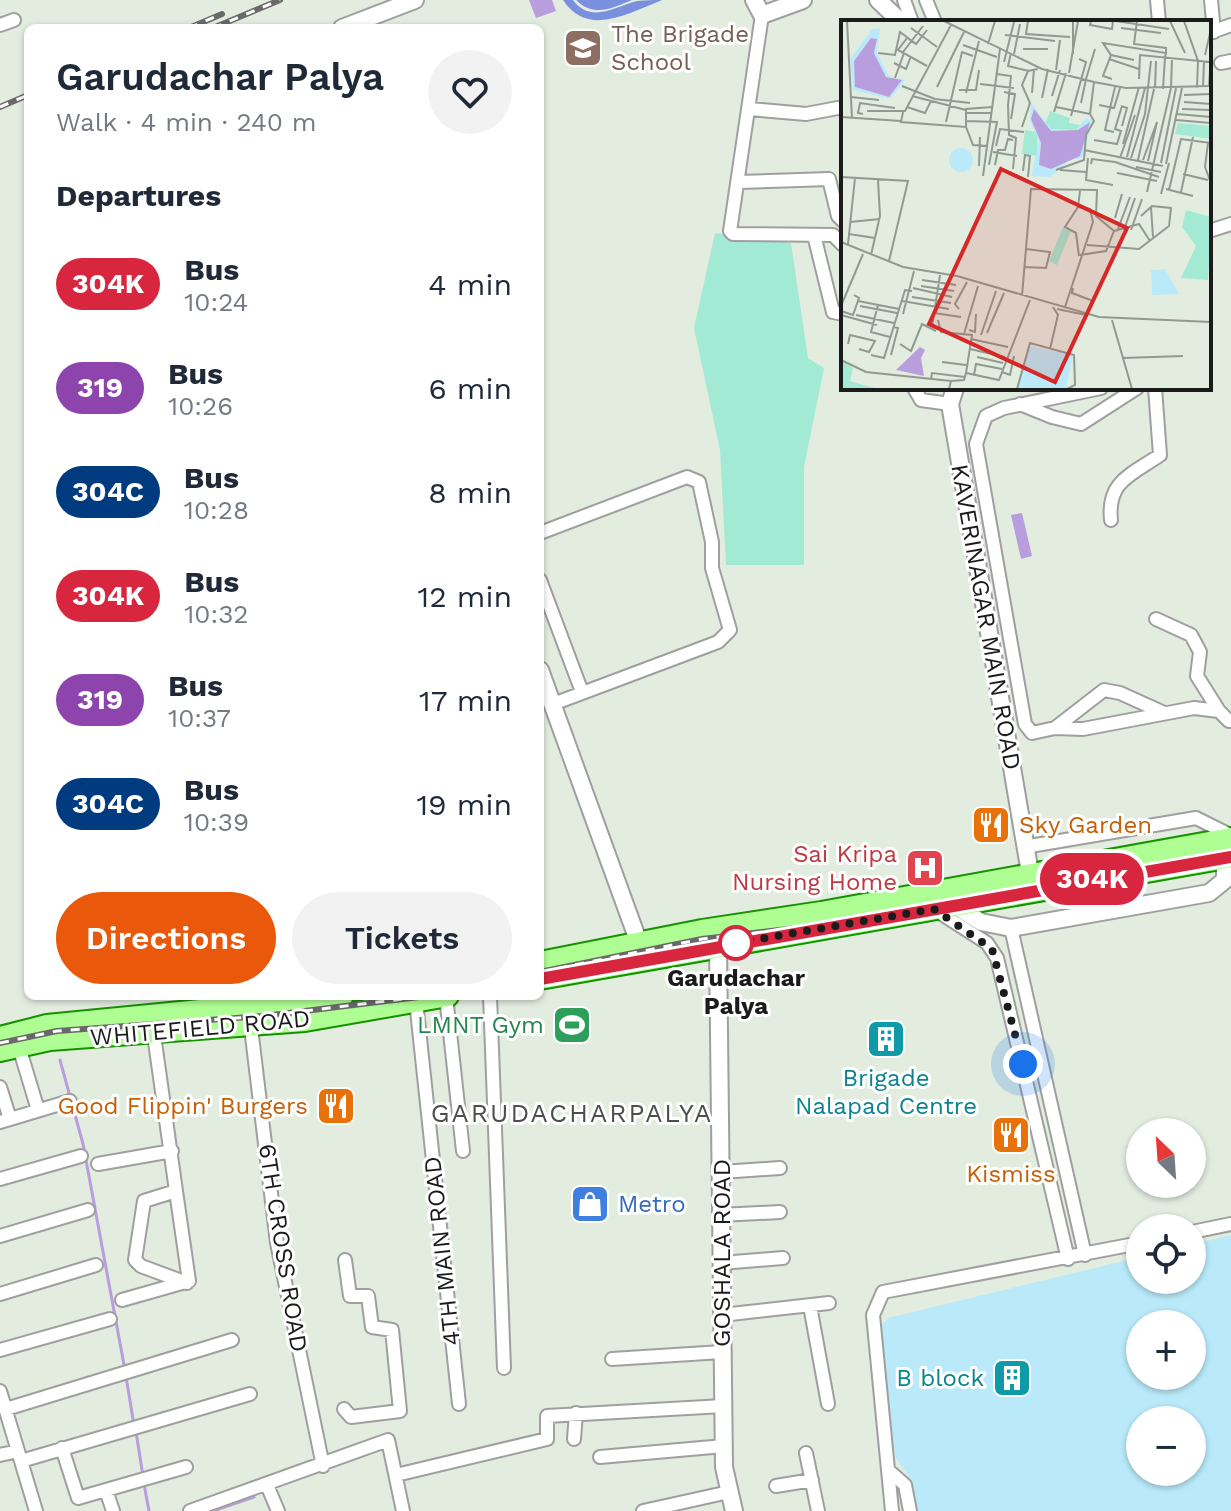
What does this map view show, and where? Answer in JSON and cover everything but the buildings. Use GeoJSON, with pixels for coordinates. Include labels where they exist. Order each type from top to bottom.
{"type":"FeatureCollection","features":[{"type":"Feature","properties":{"kind":"main road"},"geometry":{"type":"LineString","coordinates":[[544,961],[1030,873],[1230,847]]}},
{"type":"Feature","properties":{"kind":"main road"},"geometry":{"type":"LineString","coordinates":[[544,978],[944,907],[1230,847]]}},
{"type":"Feature","properties":{"kind":"main road","name":"WHITEFIELD ROAD"},"geometry":{"type":"LineString","coordinates":[[9,1049],[50,1040],[144,1029],[319,1000]]}},
{"type":"Feature","properties":{"kind":"main road","name":"WHITEFIELD ROAD"},"geometry":{"type":"LineString","coordinates":[[0,1037],[47,1025],[144,1029],[251,1028],[422,1000]]}},
{"type":"Feature","properties":{"kind":"street"},"geometry":{"type":"LineString","coordinates":[[352,24],[415,0]]}},
{"type":"Feature","properties":{"kind":"street"},"geometry":{"type":"LineString","coordinates":[[878,0],[899,20]]}},
{"type":"Feature","properties":{"kind":"street"},"geometry":{"type":"LineString","coordinates":[[904,0],[911,20]]}},
{"type":"Feature","properties":{"kind":"street"},"geometry":{"type":"LineString","coordinates":[[926,0],[934,20]]}},
{"type":"Feature","properties":{"kind":"street"},"geometry":{"type":"LineString","coordinates":[[1157,0],[1159,20]]}},
{"type":"Feature","properties":{"kind":"street"},"geometry":{"type":"LineString","coordinates":[[1211,0],[1212,32],[1231,25]]}},
{"type":"Feature","properties":{"kind":"street"},"geometry":{"type":"LineString","coordinates":[[796,1],[758,7],[749,109],[730,228],[733,234],[833,235],[841,243]]}},
{"type":"Feature","properties":{"kind":"street"},"geometry":{"type":"LineString","coordinates":[[0,25],[14,20]]}},
{"type":"Feature","properties":{"kind":"street"},"geometry":{"type":"LineString","coordinates":[[749,109],[806,114],[841,107]]}},
{"type":"Feature","properties":{"kind":"street"},"geometry":{"type":"LineString","coordinates":[[738,182],[829,179],[841,219]]}},
{"type":"Feature","properties":{"kind":"street"},"geometry":{"type":"LineString","coordinates":[[1211,230],[1231,224]]}},
{"type":"Feature","properties":{"kind":"street"},"geometry":{"type":"LineString","coordinates":[[814,235],[833,312],[841,314]]}},
{"type":"Feature","properties":{"kind":"street"},"geometry":{"type":"LineString","coordinates":[[915,390],[921,400],[956,393]]}},
{"type":"Feature","properties":{"kind":"street"},"geometry":{"type":"LineString","coordinates":[[1091,390],[1020,404],[986,416],[976,444],[1025,724],[1032,733],[1055,728],[1083,729],[1194,708],[1219,711]]}},
{"type":"Feature","properties":{"kind":"street"},"geometry":{"type":"LineString","coordinates":[[1020,404],[1081,424],[1134,390]]}},
{"type":"Feature","properties":{"kind":"street"},"geometry":{"type":"LineString","coordinates":[[1111,520],[1109,501],[1115,486],[1160,455],[1155,390]]}},
{"type":"Feature","properties":{"kind":"street","name":"KAVERINAGAR MAIN ROAD"},"geometry":{"type":"LineString","coordinates":[[956,393],[1030,873]]}},
{"type":"Feature","properties":{"kind":"street"},"geometry":{"type":"LineString","coordinates":[[544,531],[687,477],[699,482],[712,542],[712,568],[730,630],[718,642],[553,704]]}},
{"type":"Feature","properties":{"kind":"street"},"geometry":{"type":"LineString","coordinates":[[544,591],[582,692]]}},
{"type":"Feature","properties":{"kind":"street"},"geometry":{"type":"LineString","coordinates":[[1156,619],[1191,635],[1200,652],[1197,676],[1230,726]]}},
{"type":"Feature","properties":{"kind":"street"},"geometry":{"type":"LineString","coordinates":[[544,680],[639,943]]}},
{"type":"Feature","properties":{"kind":"street"},"geometry":{"type":"LineString","coordinates":[[1055,728],[1104,690],[1120,693],[1162,712]]}},
{"type":"Feature","properties":{"kind":"street"},"geometry":{"type":"LineString","coordinates":[[944,907],[981,922],[1011,928],[1209,893],[1225,880],[1230,847],[1196,818],[1024,847]]}},
{"type":"Feature","properties":{"kind":"street"},"geometry":{"type":"LineString","coordinates":[[944,907],[992,949],[1036,1118],[1068,1259]]}},
{"type":"Feature","properties":{"kind":"street"},"geometry":{"type":"LineString","coordinates":[[1011,928],[1085,1255]]}},
{"type":"Feature","properties":{"kind":"street","name":"GOSHALA ROAD"},"geometry":{"type":"LineString","coordinates":[[718,946],[724,1446],[734,1511]]}},
{"type":"Feature","properties":{"kind":"street"},"geometry":{"type":"LineString","coordinates":[[447,1000],[463,1151]]}},
{"type":"Feature","properties":{"kind":"street"},"geometry":{"type":"LineString","coordinates":[[490,1000],[504,1368]]}},
{"type":"Feature","properties":{"kind":"street","name":"4TH MAIN ROAD"},"geometry":{"type":"LineString","coordinates":[[416,1001],[459,1404]]}},
{"type":"Feature","properties":{"kind":"street","name":"6TH CROSS ROAD"},"geometry":{"type":"LineString","coordinates":[[251,1028],[277,1243],[323,1466]]}},
{"type":"Feature","properties":{"kind":"street"},"geometry":{"type":"LineString","coordinates":[[122,1300],[187,1283],[190,1278],[172,1151],[144,1029]]}},
{"type":"Feature","properties":{"kind":"street"},"geometry":{"type":"LineString","coordinates":[[9,1049],[38,1110]]}},
{"type":"Feature","properties":{"kind":"street"},"geometry":{"type":"LineString","coordinates":[[0,1087],[5,1120],[70,1101]]}},
{"type":"Feature","properties":{"kind":"street"},"geometry":{"type":"LineString","coordinates":[[1036,1118],[1052,1114]]}},
{"type":"Feature","properties":{"kind":"street"},"geometry":{"type":"LineString","coordinates":[[98,1164],[172,1151]]}},
{"type":"Feature","properties":{"kind":"street"},"geometry":{"type":"LineString","coordinates":[[0,1179],[81,1156]]}},
{"type":"Feature","properties":{"kind":"street"},"geometry":{"type":"LineString","coordinates":[[722,1172],[780,1168]]}},
{"type":"Feature","properties":{"kind":"street"},"geometry":{"type":"LineString","coordinates":[[176,1191],[144,1201],[135,1260],[141,1266],[187,1283]]}},
{"type":"Feature","properties":{"kind":"street"},"geometry":{"type":"LineString","coordinates":[[0,1236],[88,1210]]}},
{"type":"Feature","properties":{"kind":"street"},"geometry":{"type":"LineString","coordinates":[[720,1215],[780,1212]]}},
{"type":"Feature","properties":{"kind":"street"},"geometry":{"type":"LineString","coordinates":[[1206,1229],[1231,1224]]}},
{"type":"Feature","properties":{"kind":"street"},"geometry":{"type":"LineString","coordinates":[[892,1511],[873,1315],[883,1292],[1126,1246]]}},
{"type":"Feature","properties":{"kind":"street"},"geometry":{"type":"LineString","coordinates":[[721,1263],[783,1258]]}},
{"type":"Feature","properties":{"kind":"street"},"geometry":{"type":"LineString","coordinates":[[344,1409],[351,1417],[400,1411],[392,1330],[372,1327],[368,1296],[350,1296],[345,1260]]}},
{"type":"Feature","properties":{"kind":"street"},"geometry":{"type":"LineString","coordinates":[[0,1294],[96,1265]]}},
{"type":"Feature","properties":{"kind":"street"},"geometry":{"type":"LineString","coordinates":[[722,1315],[829,1303]]}},
{"type":"Feature","properties":{"kind":"street"},"geometry":{"type":"LineString","coordinates":[[810,1306],[828,1404]]}},
{"type":"Feature","properties":{"kind":"street"},"geometry":{"type":"LineString","coordinates":[[0,1350],[110,1319]]}},
{"type":"Feature","properties":{"kind":"street"},"geometry":{"type":"LineString","coordinates":[[6,1409],[232,1340]]}},
{"type":"Feature","properties":{"kind":"street"},"geometry":{"type":"LineString","coordinates":[[612,1359],[722,1352]]}},
{"type":"Feature","properties":{"kind":"street"},"geometry":{"type":"LineString","coordinates":[[0,1391],[36,1511]]}},
{"type":"Feature","properties":{"kind":"street"},"geometry":{"type":"LineString","coordinates":[[0,1455],[20,1456],[62,1448],[250,1394]]}},
{"type":"Feature","properties":{"kind":"street"},"geometry":{"type":"LineString","coordinates":[[396,1475],[547,1439],[547,1416],[723,1406]]}},
{"type":"Feature","properties":{"kind":"street"},"geometry":{"type":"LineString","coordinates":[[574,1439],[576,1413]]}},
{"type":"Feature","properties":{"kind":"street"},"geometry":{"type":"LineString","coordinates":[[190,1511],[323,1466],[388,1440],[403,1511]]}},
{"type":"Feature","properties":{"kind":"street"},"geometry":{"type":"LineString","coordinates":[[600,1457],[724,1446]]}},
{"type":"Feature","properties":{"kind":"street"},"geometry":{"type":"LineString","coordinates":[[62,1448],[80,1505],[106,1490],[186,1467]]}},
{"type":"Feature","properties":{"kind":"street"},"geometry":{"type":"LineString","coordinates":[[806,1453],[818,1511]]}},
{"type":"Feature","properties":{"kind":"street"},"geometry":{"type":"LineString","coordinates":[[888,1470],[905,1485],[910,1511]]}},
{"type":"Feature","properties":{"kind":"street"},"geometry":{"type":"LineString","coordinates":[[776,1486],[812,1480]]}},
{"type":"Feature","properties":{"kind":"street"},"geometry":{"type":"LineString","coordinates":[[267,1485],[278,1511]]}},
{"type":"Feature","properties":{"kind":"street"},"geometry":{"type":"LineString","coordinates":[[106,1490],[113,1511]]}},
{"type":"Feature","properties":{"kind":"street"},"geometry":{"type":"LineString","coordinates":[[643,1511],[729,1492]]}},
{"type":"Feature","properties":{"kind":"green space"},"geometry":{"type":"Polygon","coordinates":[[[715,233],[791,243],[808,358],[824,368],[804,467],[804,565],[726,565],[720,450],[694,328],[715,233]]]}},
{"type":"Feature","properties":{"kind":"shaded area"},"geometry":{"type":"Polygon","coordinates":[[[529,0],[552,0],[556,11],[536,18],[529,0]]]}},
{"type":"Feature","properties":{"kind":"shaded area"},"geometry":{"type":"Polygon","coordinates":[[[563,0],[573,0],[587,11],[603,12],[637,1],[662,0],[623,16],[597,20],[584,18],[563,0]]]}},
{"type":"Feature","properties":{"kind":"shaded area"},"geometry":{"type":"Polygon","coordinates":[[[576,0],[632,0],[596,10],[576,0]]]}},
{"type":"Feature","properties":{"kind":"shaded area"},"geometry":{"type":"Polygon","coordinates":[[[1022,513],[1032,556],[1021,559],[1011,515],[1022,513]]]}},
{"type":"Feature","properties":{"kind":"shaded area"},"geometry":{"type":"Polygon","coordinates":[[[1231,1235],[1231,1511],[916,1511],[912,1481],[896,1458],[877,1329],[888,1318],[1126,1260],[1126,1294],[1206,1294],[1206,1241],[1231,1235]]]}},
{"type":"Feature","properties":{"kind":"waterway"},"geometry":{"type":"LineString","coordinates":[[60,1060],[83,1144],[125,1370]]}},
{"type":"Feature","properties":{"kind":"waterway"},"geometry":{"type":"LineString","coordinates":[[126,1377],[134,1425]]}},
{"type":"Feature","properties":{"kind":"waterway"},"geometry":{"type":"LineString","coordinates":[[136,1432],[143,1476]]}},
{"type":"Feature","properties":{"kind":"waterway"},"geometry":{"type":"LineString","coordinates":[[144,1484],[149,1511]]}},
{"type":"Feature","properties":{"kind":"waterway"},"geometry":{"type":"LineString","coordinates":[[213,1511],[254,1497]]}},
{"type":"Feature","properties":{"kind":"railway"},"geometry":{"type":"LineString","coordinates":[[223,24],[280,0]]}},
{"type":"Feature","properties":{"kind":"railway"},"geometry":{"type":"LineString","coordinates":[[198,24],[222,14]]}},
{"type":"Feature","properties":{"kind":"railway"},"geometry":{"type":"LineString","coordinates":[[0,107],[24,97]]}},
{"type":"Feature","properties":{"kind":"railway"},"geometry":{"type":"LineString","coordinates":[[544,971],[702,939],[797,928],[1231,853]]}},
{"type":"Feature","properties":{"kind":"railway"},"geometry":{"type":"LineString","coordinates":[[0,1043],[57,1031],[264,1016],[394,1000]]}},
{"type":"Feature","properties":{"kind":"bus line","name":"304K"},"geometry":{"type":"LineString","coordinates":[[544,978],[670,953],[1231,857]]}},
{"type":"Feature","properties":{"kind":"place","name":"The Brigade School"},"geometry":{"type":"Point","coordinates":[583,48]}},
{"type":"Feature","properties":{"kind":"place","name":"Sky Garden"},"geometry":{"type":"Point","coordinates":[991,825]}},
{"type":"Feature","properties":{"kind":"place","name":"Sai Kripa Nursing Home"},"geometry":{"type":"Point","coordinates":[925,868]}},
{"type":"Feature","properties":{"kind":"place","name":"Garudachar Palya"},"geometry":{"type":"Point","coordinates":[736,943]}},
{"type":"Feature","properties":{"kind":"place","name":"LMNT Gym"},"geometry":{"type":"Point","coordinates":[572,1025]}},
{"type":"Feature","properties":{"kind":"place","name":"Brigade Nalapad Centre"},"geometry":{"type":"Point","coordinates":[886,1039]}},
{"type":"Feature","properties":{"kind":"place","name":"Good Flippin' Burgers"},"geometry":{"type":"Point","coordinates":[336,1106]}},
{"type":"Feature","properties":{"kind":"place","name":"Kismiss"},"geometry":{"type":"Point","coordinates":[1011,1135]}},
{"type":"Feature","properties":{"kind":"place","name":"Metro"},"geometry":{"type":"Point","coordinates":[590,1204]}},
{"type":"Feature","properties":{"kind":"place","name":"B block"},"geometry":{"type":"Point","coordinates":[1012,1378]}},
{"type":"Feature","properties":{"kind":"district","name":"GARUDACHARPALYA"},"geometry":{"type":"Point","coordinates":[572,1113]}},
{"type":"Feature","properties":{"kind":"route"},"geometry":{"type":"LineString","coordinates":[[736,943],[934,909],[992,949],[997,958],[1023,1064]]}}]}
